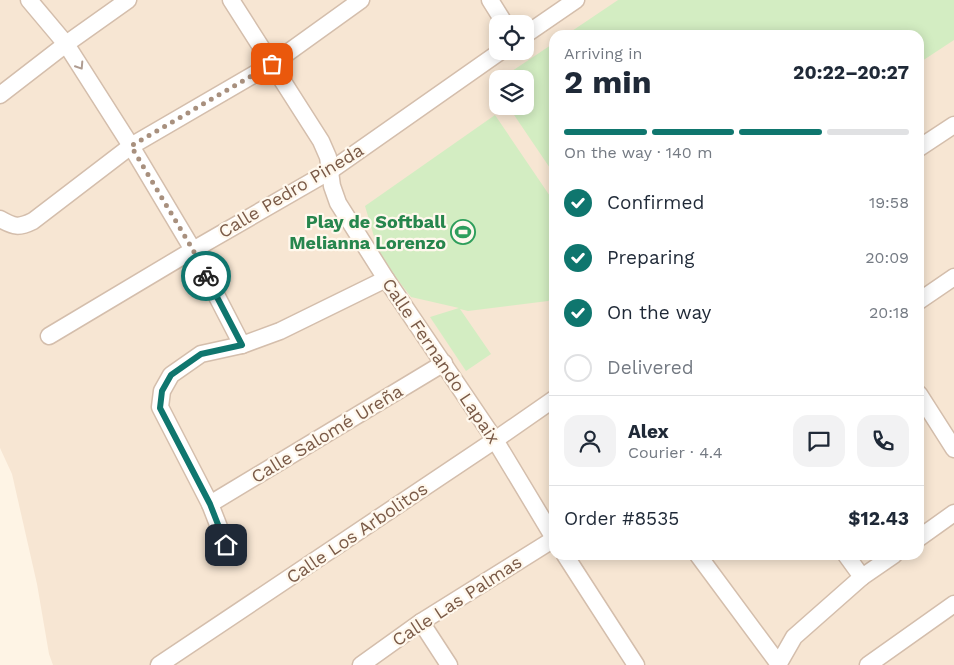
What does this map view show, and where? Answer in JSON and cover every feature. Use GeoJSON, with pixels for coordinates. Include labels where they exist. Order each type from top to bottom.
{"type":"FeatureCollection","features":[{"type":"Feature","properties":{"kind":"street"},"geometry":{"type":"LineString","coordinates":[[30,0],[66,44],[131,146],[193,250],[242,345]]}},
{"type":"Feature","properties":{"kind":"street"},"geometry":{"type":"LineString","coordinates":[[0,95],[66,44],[128,0]]}},
{"type":"Feature","properties":{"kind":"street","name":"Calle Fernando Lapaix"},"geometry":{"type":"LineString","coordinates":[[231,0],[321,141],[328,157],[332,186],[338,203],[386,279],[495,440],[549,531]]}},
{"type":"Feature","properties":{"kind":"street"},"geometry":{"type":"LineString","coordinates":[[0,218],[9,224],[22,227],[33,221],[131,146],[272,64],[362,0]]}},
{"type":"Feature","properties":{"kind":"street"},"geometry":{"type":"LineString","coordinates":[[490,0],[499,15]]}},
{"type":"Feature","properties":{"kind":"street"},"geometry":{"type":"LineString","coordinates":[[534,29],[576,0]]}},
{"type":"Feature","properties":{"kind":"street","name":"Calle Pedro Pineda"},"geometry":{"type":"LineString","coordinates":[[49,336],[330,171],[489,59]]}},
{"type":"Feature","properties":{"kind":"street"},"geometry":{"type":"LineString","coordinates":[[924,145],[954,125]]}},
{"type":"Feature","properties":{"kind":"street"},"geometry":{"type":"LineString","coordinates":[[924,298],[954,277]]}},
{"type":"Feature","properties":{"kind":"street"},"geometry":{"type":"LineString","coordinates":[[226,545],[210,504],[160,408],[162,391],[171,375],[201,354],[242,345],[280,331],[386,279]]}},
{"type":"Feature","properties":{"kind":"street","name":"Calle Salomé Ureña"},"geometry":{"type":"LineString","coordinates":[[210,504],[444,363]]}},
{"type":"Feature","properties":{"kind":"street","name":"Calle Los Arbolitos"},"geometry":{"type":"LineString","coordinates":[[159,665],[549,402]]}},
{"type":"Feature","properties":{"kind":"street"},"geometry":{"type":"LineString","coordinates":[[924,402],[954,449]]}},
{"type":"Feature","properties":{"kind":"street"},"geometry":{"type":"LineString","coordinates":[[924,534],[954,513]]}},
{"type":"Feature","properties":{"kind":"street","name":"Calle Las Palmas"},"geometry":{"type":"LineString","coordinates":[[361,665],[421,622],[549,542]]}},
{"type":"Feature","properties":{"kind":"street"},"geometry":{"type":"LineString","coordinates":[[567,560],[629,663]]}},
{"type":"Feature","properties":{"kind":"street"},"geometry":{"type":"LineString","coordinates":[[702,560],[778,664],[794,638],[862,577],[887,560]]}},
{"type":"Feature","properties":{"kind":"street"},"geometry":{"type":"LineString","coordinates":[[850,560],[862,577]]}},
{"type":"Feature","properties":{"kind":"street"},"geometry":{"type":"LineString","coordinates":[[868,665],[954,604]]}},
{"type":"Feature","properties":{"kind":"street"},"geometry":{"type":"LineString","coordinates":[[421,622],[449,665]]}},
{"type":"Feature","properties":{"kind":"shaded area"},"geometry":{"type":"Polygon","coordinates":[[[0,0],[954,0],[954,665],[53,665],[49,654],[37,584],[12,474],[0,448],[0,0]]]}},
{"type":"Feature","properties":{"kind":"green space"},"geometry":{"type":"Polygon","coordinates":[[[618,0],[954,0],[954,40],[924,60],[924,30],[573,30],[618,0]]]}},
{"type":"Feature","properties":{"kind":"green space"},"geometry":{"type":"Polygon","coordinates":[[[549,46],[549,167],[514,115],[534,115],[534,70],[514,70],[528,60],[534,60],[534,56],[549,46]]]}},
{"type":"Feature","properties":{"kind":"green space","name":"Play de Softball Melianna Lorenzo"},"geometry":{"type":"Polygon","coordinates":[[[495,115],[549,195],[549,300],[468,311],[460,309],[491,354],[466,371],[430,317],[459,308],[411,297],[380,257],[365,206],[495,115]]]}},
{"type":"Feature","properties":{"kind":"way so far"},"geometry":{"type":"LineString","coordinates":[[206,276],[193,250],[131,146],[272,64]]}},
{"type":"Feature","properties":{"kind":"place","name":"Play de Softball Melianna Lorenzo"},"geometry":{"type":"Point","coordinates":[463,232]}},
{"type":"Feature","properties":{"kind":"route"},"geometry":{"type":"LineString","coordinates":[[206,276],[242,345],[201,354],[171,375],[162,391],[160,408],[210,504],[226,545]]}}]}
